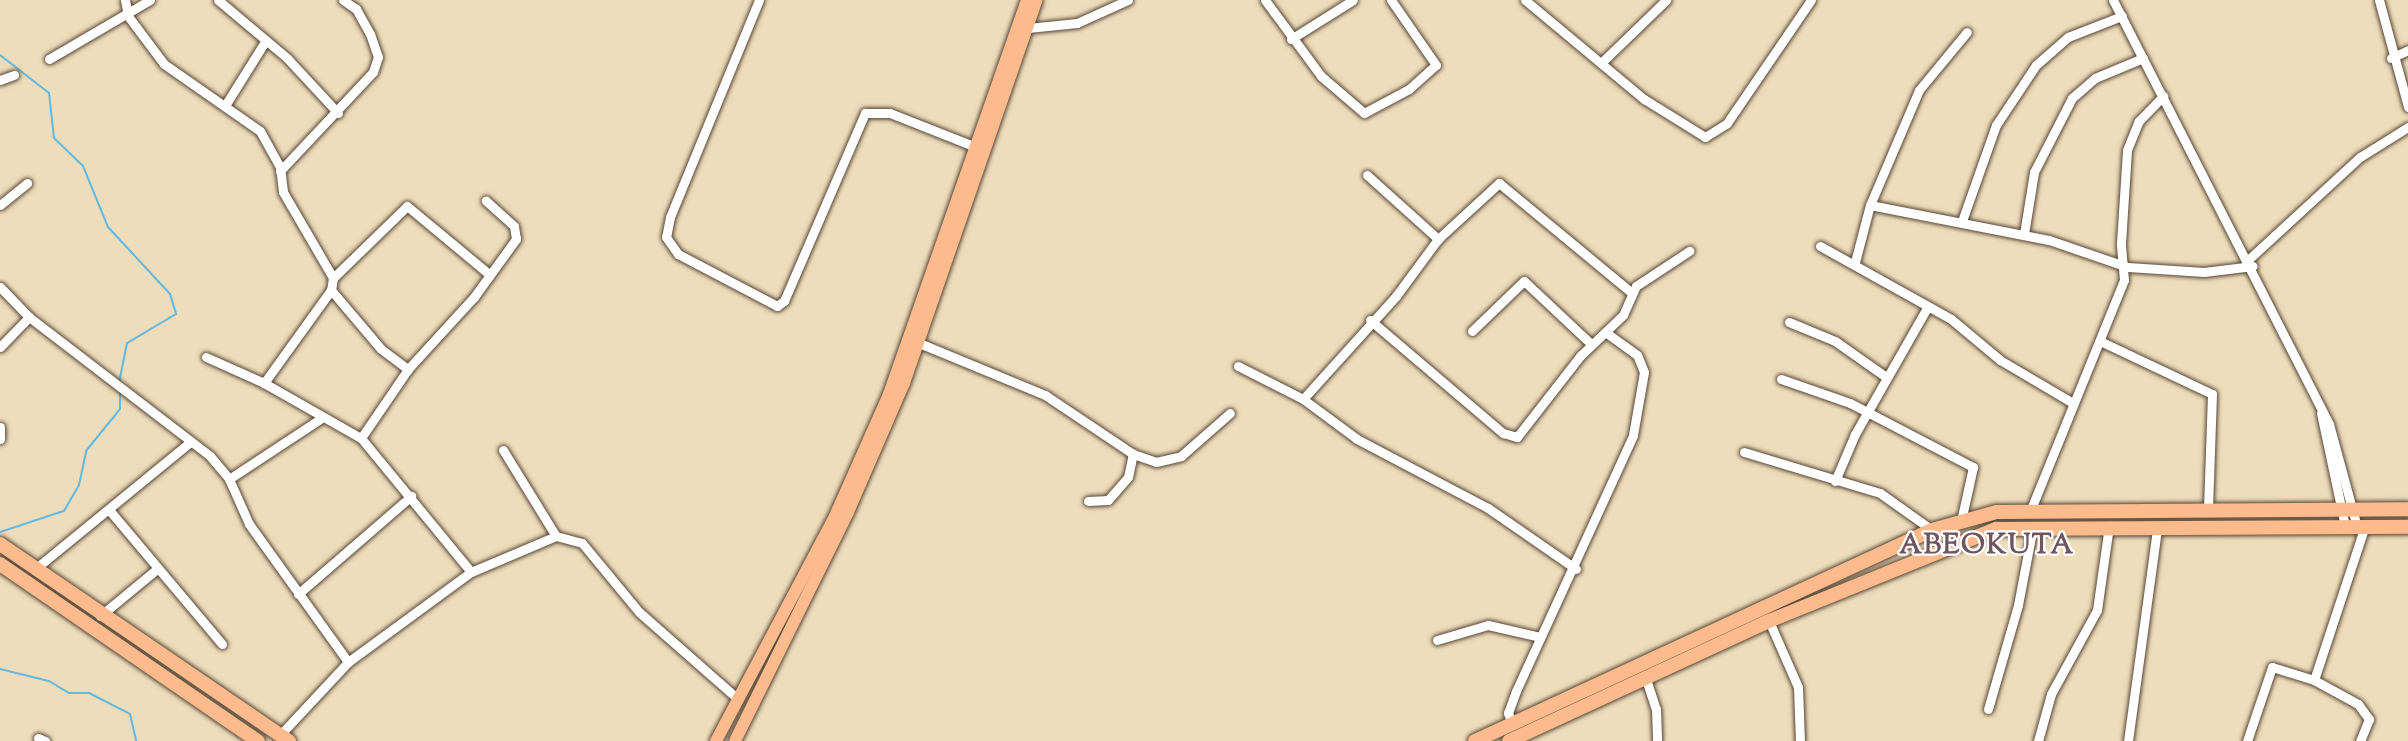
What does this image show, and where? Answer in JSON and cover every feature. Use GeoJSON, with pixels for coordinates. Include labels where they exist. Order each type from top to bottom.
{"type":"FeatureCollection","features":[{"type":"Feature","properties":{"kind":"highway"},"geometry":{"type":"LineString","coordinates":[[1475,741],[1932,530],[1961,521],[2031,509],[2408,509]]}},
{"type":"Feature","properties":{"kind":"highway"},"geometry":{"type":"LineString","coordinates":[[1509,741],[1769,621],[1940,547],[1996,529],[2033,526],[2408,527]]}},
{"type":"Feature","properties":{"kind":"highway"},"geometry":{"type":"LineString","coordinates":[[0,544],[100,616],[285,738]]}},
{"type":"Feature","properties":{"kind":"highway"},"geometry":{"type":"LineString","coordinates":[[0,564],[258,741]]}},
{"type":"Feature","properties":{"kind":"main road"},"geometry":{"type":"LineString","coordinates":[[735,741],[848,512],[919,343],[1000,92],[1027,0]]}},
{"type":"Feature","properties":{"kind":"main road"},"geometry":{"type":"LineString","coordinates":[[716,741],[835,516],[889,394],[976,147],[1028,28],[1037,0]]}},
{"type":"Feature","properties":{"kind":"street"},"geometry":{"type":"LineString","coordinates":[[125,0],[128,16],[164,64],[226,104],[260,131],[280,171],[283,192],[333,278]]}},
{"type":"Feature","properties":{"kind":"street"},"geometry":{"type":"LineString","coordinates":[[49,59],[128,16],[150,0]]}},
{"type":"Feature","properties":{"kind":"street"},"geometry":{"type":"LineString","coordinates":[[218,0],[266,40],[338,113]]}},
{"type":"Feature","properties":{"kind":"street"},"geometry":{"type":"LineString","coordinates":[[280,171],[338,113],[374,72],[378,57],[364,20],[343,0]]}},
{"type":"Feature","properties":{"kind":"street"},"geometry":{"type":"LineString","coordinates":[[759,0],[670,217],[666,237],[678,254],[777,306],[784,302],[865,113],[890,113],[976,147]]}},
{"type":"Feature","properties":{"kind":"street"},"geometry":{"type":"LineString","coordinates":[[1028,28],[1077,23],[1128,0]]}},
{"type":"Feature","properties":{"kind":"street"},"geometry":{"type":"LineString","coordinates":[[1265,0],[1291,39],[1358,111],[1372,110],[1409,90],[1437,65],[1391,0]]}},
{"type":"Feature","properties":{"kind":"street"},"geometry":{"type":"LineString","coordinates":[[1291,39],[1353,0]]}},
{"type":"Feature","properties":{"kind":"street"},"geometry":{"type":"LineString","coordinates":[[1525,0],[1644,99],[1708,137],[1727,123],[1811,0]]}},
{"type":"Feature","properties":{"kind":"street"},"geometry":{"type":"LineString","coordinates":[[1601,63],[1666,0]]}},
{"type":"Feature","properties":{"kind":"street"},"geometry":{"type":"LineString","coordinates":[[2113,0],[2251,263],[2321,413],[2330,424],[2356,526],[2314,680]]}},
{"type":"Feature","properties":{"kind":"street"},"geometry":{"type":"LineString","coordinates":[[2379,0],[2391,58],[2408,107]]}},
{"type":"Feature","properties":{"kind":"street"},"geometry":{"type":"LineString","coordinates":[[1962,221],[1996,125],[2036,65],[2068,37],[2122,16]]}},
{"type":"Feature","properties":{"kind":"street"},"geometry":{"type":"LineString","coordinates":[[1855,262],[1870,205],[1919,90],[1967,32]]}},
{"type":"Feature","properties":{"kind":"street"},"geometry":{"type":"LineString","coordinates":[[226,104],[266,40]]}},
{"type":"Feature","properties":{"kind":"street"},"geometry":{"type":"LineString","coordinates":[[2391,58],[2408,50]]}},
{"type":"Feature","properties":{"kind":"street"},"geometry":{"type":"LineString","coordinates":[[2024,234],[2034,172],[2072,98],[2090,81],[2143,58]]}},
{"type":"Feature","properties":{"kind":"street"},"geometry":{"type":"LineString","coordinates":[[0,80],[14,75]]}},
{"type":"Feature","properties":{"kind":"street"},"geometry":{"type":"LineString","coordinates":[[2031,509],[2071,402],[2100,341],[2124,280],[2120,265],[2127,150],[2139,121],[2163,96]]}},
{"type":"Feature","properties":{"kind":"street"},"geometry":{"type":"LineString","coordinates":[[1870,205],[2024,234],[2120,265],[2167,272],[2251,263],[2360,157],[2408,127]]}},
{"type":"Feature","properties":{"kind":"street"},"geometry":{"type":"LineString","coordinates":[[1367,175],[1438,238]]}},
{"type":"Feature","properties":{"kind":"street"},"geometry":{"type":"LineString","coordinates":[[0,205],[27,183]]}},
{"type":"Feature","properties":{"kind":"street"},"geometry":{"type":"LineString","coordinates":[[1303,399],[1370,320],[1396,296],[1438,238],[1498,183],[1632,293]]}},
{"type":"Feature","properties":{"kind":"street"},"geometry":{"type":"LineString","coordinates":[[361,438],[408,369],[489,274],[517,232],[486,201]]}},
{"type":"Feature","properties":{"kind":"street"},"geometry":{"type":"LineString","coordinates":[[264,383],[331,290],[333,278],[407,206],[489,274]]}},
{"type":"Feature","properties":{"kind":"street"},"geometry":{"type":"LineString","coordinates":[[1820,246],[1855,262],[1928,306],[2000,360],[2071,402]]}},
{"type":"Feature","properties":{"kind":"street"},"geometry":{"type":"LineString","coordinates":[[1370,320],[1510,436],[1523,436],[1591,344],[1623,315],[1632,293],[1646,274],[1689,251]]}},
{"type":"Feature","properties":{"kind":"street"},"geometry":{"type":"LineString","coordinates":[[1472,331],[1524,281],[1591,344]]}},
{"type":"Feature","properties":{"kind":"street"},"geometry":{"type":"LineString","coordinates":[[0,287],[29,317],[189,443],[210,456],[229,479],[249,524],[348,662]]}},
{"type":"Feature","properties":{"kind":"street"},"geometry":{"type":"LineString","coordinates":[[331,290],[381,350],[408,369]]}},
{"type":"Feature","properties":{"kind":"street"},"geometry":{"type":"LineString","coordinates":[[1836,481],[1867,412],[1928,306]]}},
{"type":"Feature","properties":{"kind":"street"},"geometry":{"type":"LineString","coordinates":[[0,347],[29,317]]}},
{"type":"Feature","properties":{"kind":"street"},"geometry":{"type":"LineString","coordinates":[[1789,322],[1835,341],[1886,377]]}},
{"type":"Feature","properties":{"kind":"street"},"geometry":{"type":"LineString","coordinates":[[1512,725],[1508,713],[1540,637],[1576,569],[1633,435],[1641,400],[1644,372],[1637,355],[1605,332]]}},
{"type":"Feature","properties":{"kind":"street"},"geometry":{"type":"LineString","coordinates":[[2100,341],[2212,393],[2208,508]]}},
{"type":"Feature","properties":{"kind":"street"},"geometry":{"type":"LineString","coordinates":[[919,343],[1045,395],[1133,454],[1156,462],[1181,456],[1230,413]]}},
{"type":"Feature","properties":{"kind":"street"},"geometry":{"type":"LineString","coordinates":[[206,357],[264,383],[320,419],[361,438],[411,496],[471,572]]}},
{"type":"Feature","properties":{"kind":"street"},"geometry":{"type":"LineString","coordinates":[[1238,366],[1303,399],[1357,439],[1488,508],[1576,569]]}},
{"type":"Feature","properties":{"kind":"street"},"geometry":{"type":"LineString","coordinates":[[1780,379],[1867,412],[1973,466],[1961,521]]}},
{"type":"Feature","properties":{"kind":"street"},"geometry":{"type":"LineString","coordinates":[[229,479],[320,419]]}},
{"type":"Feature","properties":{"kind":"street"},"geometry":{"type":"LineString","coordinates":[[0,427],[0,439]]}},
{"type":"Feature","properties":{"kind":"street"},"geometry":{"type":"LineString","coordinates":[[35,569],[110,511],[189,443]]}},
{"type":"Feature","properties":{"kind":"street"},"geometry":{"type":"LineString","coordinates":[[502,450],[556,536]]}},
{"type":"Feature","properties":{"kind":"street"},"geometry":{"type":"LineString","coordinates":[[1744,452],[1880,493],[1932,530]]}},
{"type":"Feature","properties":{"kind":"street"},"geometry":{"type":"LineString","coordinates":[[1088,501],[1108,500],[1128,477],[1133,454]]}},
{"type":"Feature","properties":{"kind":"street"},"geometry":{"type":"LineString","coordinates":[[298,594],[411,496]]}},
{"type":"Feature","properties":{"kind":"street"},"geometry":{"type":"LineString","coordinates":[[110,511],[222,644]]}},
{"type":"Feature","properties":{"kind":"street"},"geometry":{"type":"LineString","coordinates":[[1988,709],[2018,605],[2033,526]]}},
{"type":"Feature","properties":{"kind":"street"},"geometry":{"type":"LineString","coordinates":[[2038,741],[2051,694],[2097,610],[2109,526]]}},
{"type":"Feature","properties":{"kind":"street"},"geometry":{"type":"LineString","coordinates":[[2128,741],[2157,528]]}},
{"type":"Feature","properties":{"kind":"street"},"geometry":{"type":"LineString","coordinates":[[285,738],[348,662],[471,572],[556,536],[582,543],[639,612],[737,698]]}},
{"type":"Feature","properties":{"kind":"street"},"geometry":{"type":"LineString","coordinates":[[100,616],[158,568]]}},
{"type":"Feature","properties":{"kind":"street"},"geometry":{"type":"LineString","coordinates":[[1769,621],[1798,687],[1800,741]]}},
{"type":"Feature","properties":{"kind":"street"},"geometry":{"type":"LineString","coordinates":[[1437,640],[1488,625],[1540,637]]}},
{"type":"Feature","properties":{"kind":"street"},"geometry":{"type":"LineString","coordinates":[[2247,741],[2272,667],[2314,680],[2368,712],[2360,741]]}},
{"type":"Feature","properties":{"kind":"street"},"geometry":{"type":"LineString","coordinates":[[1646,679],[1656,709],[1657,741]]}},
{"type":"Feature","properties":{"kind":"waterway"},"geometry":{"type":"LineString","coordinates":[[0,55],[49,93],[54,138],[83,166],[108,227],[170,294],[176,314],[127,343],[119,383]]}},
{"type":"Feature","properties":{"kind":"waterway"},"geometry":{"type":"LineString","coordinates":[[0,532],[64,511],[79,485],[86,451],[120,409],[120,392]]}},
{"type":"Feature","properties":{"kind":"waterway"},"geometry":{"type":"LineString","coordinates":[[0,669],[49,681],[69,693],[89,693],[130,714],[136,741]]}},
{"type":"Feature","properties":{"kind":"district","name":"ABEOKUTA"},"geometry":{"type":"Point","coordinates":[1987,546]}}]}
